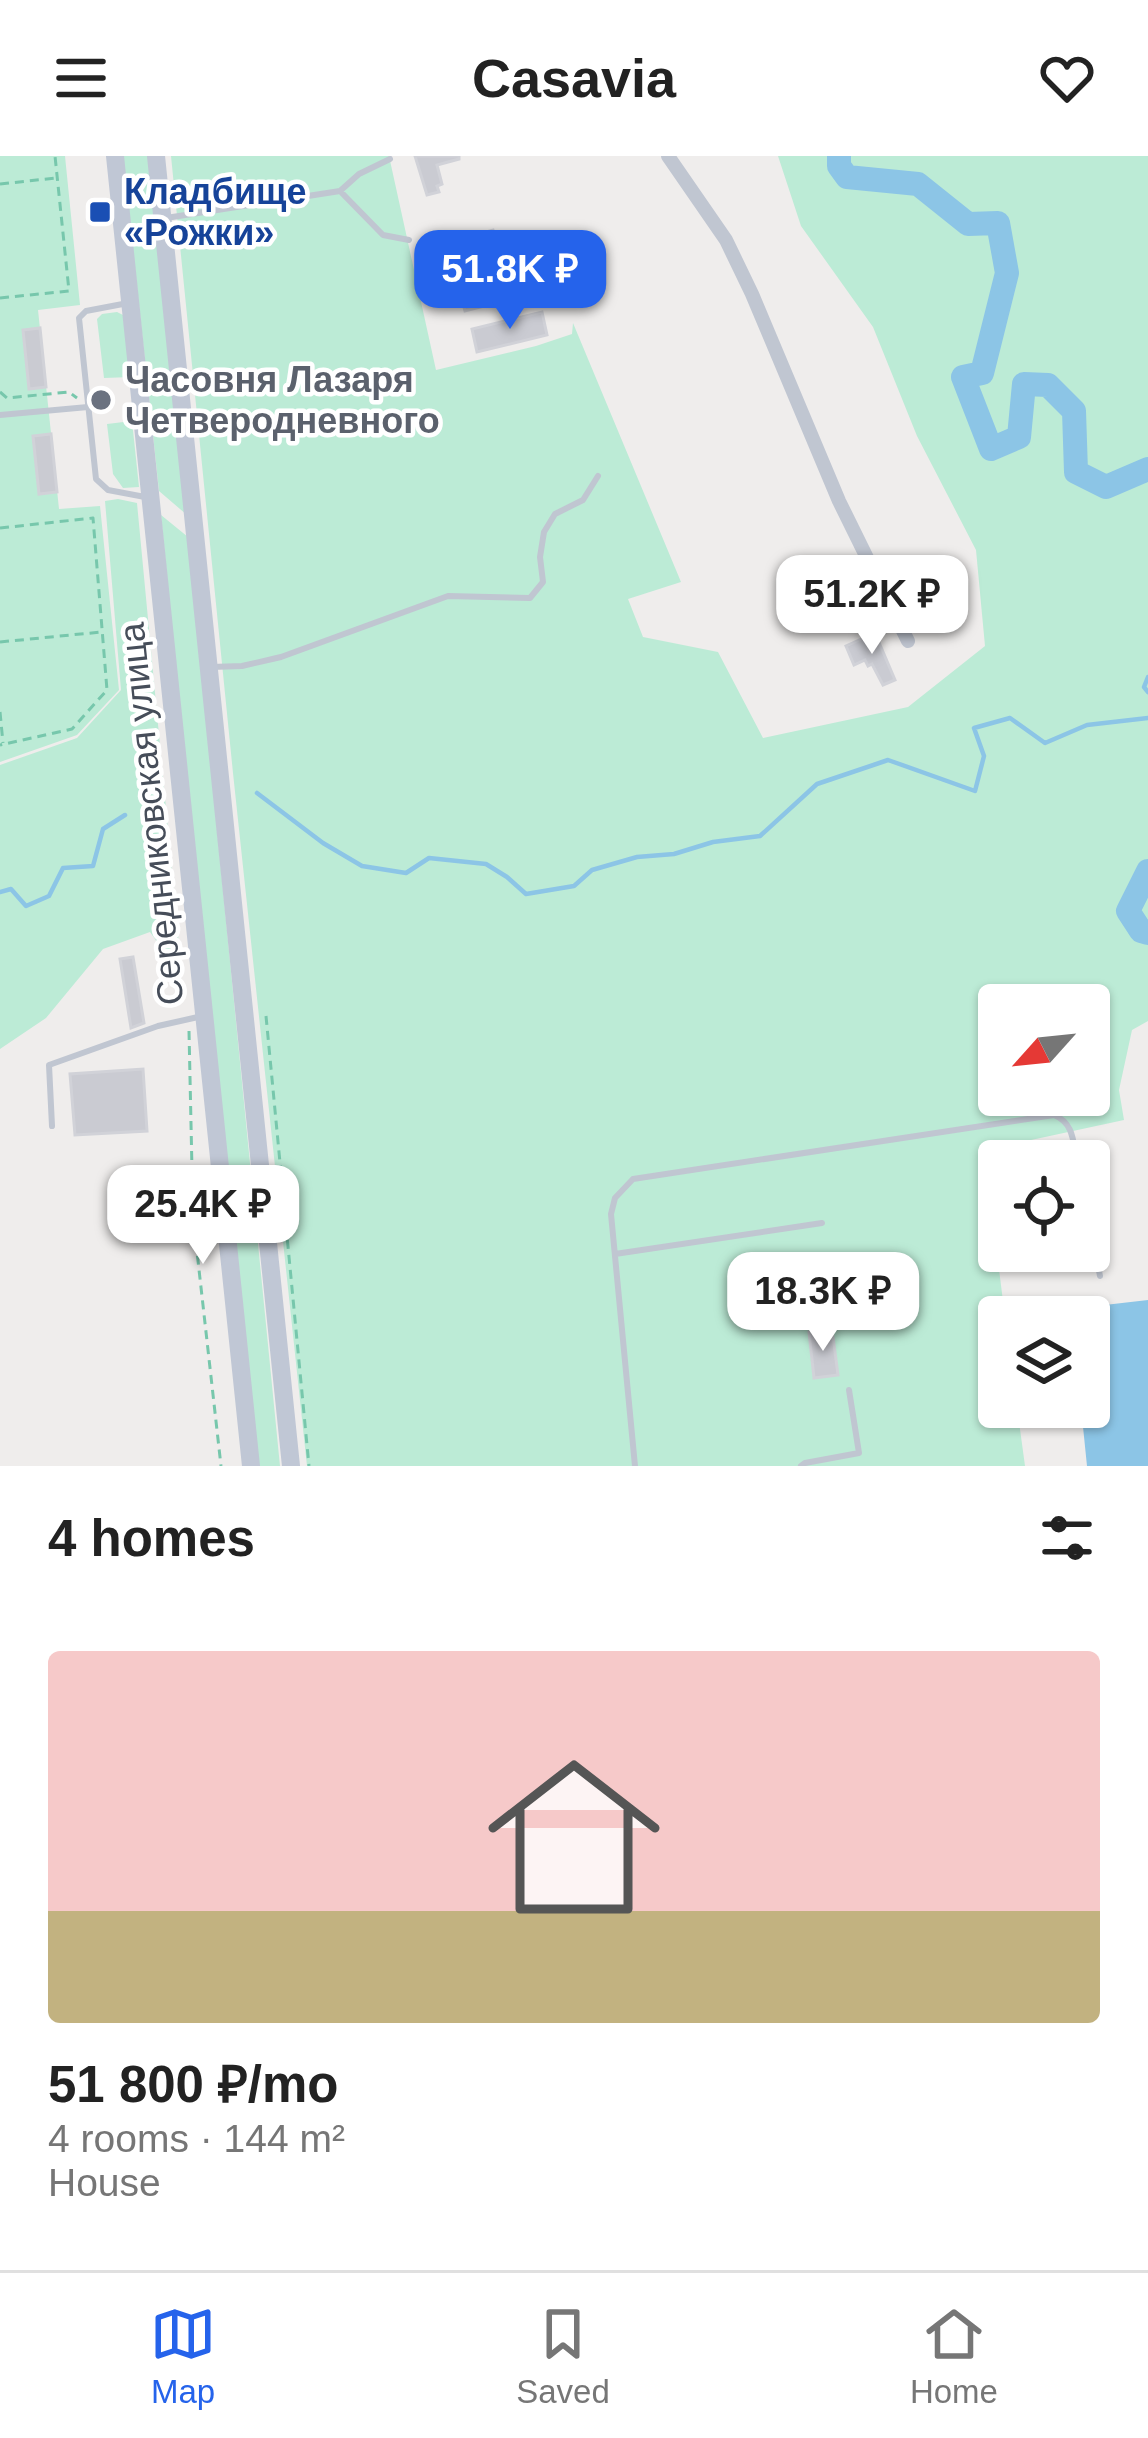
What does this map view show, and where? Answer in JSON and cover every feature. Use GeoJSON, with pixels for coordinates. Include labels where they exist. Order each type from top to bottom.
{"type":"FeatureCollection","features":[{"type":"Feature","properties":{"kind":"street","name":"Середниковская улица"},"geometry":{"type":"LineString","coordinates":[[115,156],[251,1466]]}},
{"type":"Feature","properties":{"kind":"street","name":"Середниковская улица"},"geometry":{"type":"LineString","coordinates":[[156,156],[291,1466]]}},
{"type":"Feature","properties":{"kind":"street"},"geometry":{"type":"LineString","coordinates":[[668,156],[726,241],[839,501],[908,641]]}},
{"type":"Feature","properties":{"kind":"street"},"geometry":{"type":"LineString","coordinates":[[209,1063],[226,1053],[248,1057]]}},
{"type":"Feature","properties":{"kind":"lane"},"geometry":{"type":"LineString","coordinates":[[162,218],[340,191],[359,174],[390,159]]}},
{"type":"Feature","properties":{"kind":"lane"},"geometry":{"type":"LineString","coordinates":[[340,191],[383,235],[409,240]]}},
{"type":"Feature","properties":{"kind":"lane"},"geometry":{"type":"LineString","coordinates":[[131,302],[86,311],[79,318],[88,407],[98,483],[108,490],[152,498]]}},
{"type":"Feature","properties":{"kind":"lane"},"geometry":{"type":"LineString","coordinates":[[0,416],[88,407]]}},
{"type":"Feature","properties":{"kind":"lane"},"geometry":{"type":"LineString","coordinates":[[208,668],[281,658],[448,596],[530,598],[543,581],[544,532],[555,514],[583,500],[598,476]]}},
{"type":"Feature","properties":{"kind":"lane"},"geometry":{"type":"LineString","coordinates":[[52,1126],[49,1065],[204,1016]]}},
{"type":"Feature","properties":{"kind":"lane"},"geometry":{"type":"LineString","coordinates":[[635,1466],[611,1214],[615,1198],[633,1179],[1054,1114],[1064,1118],[1073,1140]]}},
{"type":"Feature","properties":{"kind":"lane"},"geometry":{"type":"LineString","coordinates":[[615,1254],[822,1223]]}},
{"type":"Feature","properties":{"kind":"lane"},"geometry":{"type":"LineString","coordinates":[[1099,1272],[1100,1276]]}},
{"type":"Feature","properties":{"kind":"lane"},"geometry":{"type":"LineString","coordinates":[[801,1466],[859,1454],[849,1390]]}},
{"type":"Feature","properties":{"kind":"path"},"geometry":{"type":"LineString","coordinates":[[0,298],[69,291],[55,156]]}},
{"type":"Feature","properties":{"kind":"path"},"geometry":{"type":"LineString","coordinates":[[0,184],[58,178]]}},
{"type":"Feature","properties":{"kind":"path"},"geometry":{"type":"LineString","coordinates":[[0,392],[7,398],[69,392],[88,407]]}},
{"type":"Feature","properties":{"kind":"path"},"geometry":{"type":"LineString","coordinates":[[0,528],[93,518],[107,690],[72,729],[2,745],[0,712]]}},
{"type":"Feature","properties":{"kind":"path"},"geometry":{"type":"LineString","coordinates":[[0,642],[103,632]]}},
{"type":"Feature","properties":{"kind":"path"},"geometry":{"type":"LineString","coordinates":[[266,1016],[309,1466]]}},
{"type":"Feature","properties":{"kind":"path"},"geometry":{"type":"LineString","coordinates":[[189,1032],[194,1216],[221,1466]]}},
{"type":"Feature","properties":{"kind":"green space"},"geometry":{"type":"Polygon","coordinates":[[[0,156],[65,156],[80,305],[38,310],[59,509],[100,506],[119,690],[77,735],[0,762],[0,156]]]}},
{"type":"Feature","properties":{"kind":"green space"},"geometry":{"type":"Polygon","coordinates":[[[123,156],[149,156],[187,515],[159,491],[123,156]]]}},
{"type":"Feature","properties":{"kind":"green space"},"geometry":{"type":"Polygon","coordinates":[[[171,156],[389,156],[436,370],[572,334],[573,323],[681,582],[628,599],[643,637],[718,652],[763,738],[908,707],[985,646],[976,550],[917,436],[873,327],[801,226],[778,156],[1148,156],[1148,1021],[1132,1030],[1119,1090],[1124,1120],[1031,1140],[978,1140],[978,1272],[999,1272],[1002,1296],[978,1296],[978,1428],[1020,1428],[1025,1466],[307,1466],[171,156]]]}},
{"type":"Feature","properties":{"kind":"green space"},"geometry":{"type":"Polygon","coordinates":[[[117,312],[123,315],[131,377],[104,378],[97,319],[117,312]]]}},
{"type":"Feature","properties":{"kind":"green space"},"geometry":{"type":"Polygon","coordinates":[[[132,421],[139,487],[123,488],[113,474],[107,424],[132,421]]]}},
{"type":"Feature","properties":{"kind":"green space"},"geometry":{"type":"Polygon","coordinates":[[[105,501],[137,503],[182,977],[150,932],[103,949],[46,1018],[0,1049],[0,765],[77,738],[121,690],[105,501]]]}},
{"type":"Feature","properties":{"kind":"green space"},"geometry":{"type":"Polygon","coordinates":[[[161,515],[188,537],[280,1466],[255,1466],[161,515]]]}},
{"type":"Feature","properties":{"kind":"water"},"geometry":{"type":"Polygon","coordinates":[[[1148,1300],[1148,1466],[1087,1466],[1083,1428],[1110,1428],[1110,1304],[1148,1300]]]}},
{"type":"Feature","properties":{"kind":"building"},"geometry":{"type":"Polygon","coordinates":[[[415,156],[459,159],[437,165],[442,184],[437,186],[439,192],[427,195],[415,156]]]}},
{"type":"Feature","properties":{"kind":"building"},"geometry":{"type":"Polygon","coordinates":[[[493,230],[512,299],[465,311],[446,243],[493,230]]]}},
{"type":"Feature","properties":{"kind":"building"},"geometry":{"type":"Polygon","coordinates":[[[542,312],[547,335],[477,352],[472,329],[542,312]]]}},
{"type":"Feature","properties":{"kind":"building"},"geometry":{"type":"Polygon","coordinates":[[[40,328],[46,387],[29,389],[23,330],[40,328]]]}},
{"type":"Feature","properties":{"kind":"building"},"geometry":{"type":"Polygon","coordinates":[[[51,434],[57,492],[39,494],[33,436],[51,434]]]}},
{"type":"Feature","properties":{"kind":"building"},"geometry":{"type":"Polygon","coordinates":[[[875,633],[895,680],[883,685],[872,664],[868,666],[865,660],[854,665],[846,646],[875,633]]]}},
{"type":"Feature","properties":{"kind":"building"},"geometry":{"type":"Polygon","coordinates":[[[133,957],[144,1023],[131,1028],[120,959],[133,957]]]}},
{"type":"Feature","properties":{"kind":"building"},"geometry":{"type":"Polygon","coordinates":[[[143,1069],[147,1131],[75,1135],[70,1074],[143,1069]]]}},
{"type":"Feature","properties":{"kind":"building"},"geometry":{"type":"Polygon","coordinates":[[[832,1329],[838,1375],[814,1378],[809,1332],[832,1329]]]}},
{"type":"Feature","properties":{"kind":"waterway"},"geometry":{"type":"LineString","coordinates":[[839,156],[847,177],[918,184],[968,224],[998,223],[1007,273],[982,373],[963,377],[991,449],[1019,437],[1024,384],[1048,385],[1074,411],[1076,472],[1106,487],[1148,469]]}},
{"type":"Feature","properties":{"kind":"waterway"},"geometry":{"type":"LineString","coordinates":[[1148,677],[1144,687],[1148,692]]}},
{"type":"Feature","properties":{"kind":"waterway"},"geometry":{"type":"LineString","coordinates":[[257,793],[362,866],[406,873],[429,858],[486,864],[526,894],[574,886],[592,870],[637,857],[760,836],[817,784],[888,760],[975,791],[984,756],[974,728],[1010,718],[1045,743],[1087,725],[1148,718]]}},
{"type":"Feature","properties":{"kind":"waterway"},"geometry":{"type":"LineString","coordinates":[[0,892],[11,889],[26,906],[49,896],[63,868],[93,866],[103,829],[125,815]]}},
{"type":"Feature","properties":{"kind":"waterway"},"geometry":{"type":"LineString","coordinates":[[1148,871],[1128,911],[1141,931],[1148,933]]}},
{"type":"Feature","properties":{"kind":"place","name":"Кладбище «Рожки»"},"geometry":{"type":"Point","coordinates":[100,212]}},
{"type":"Feature","properties":{"kind":"place","name":"Часовня Лазаря Четверодневного"},"geometry":{"type":"Point","coordinates":[101,400]}}]}
